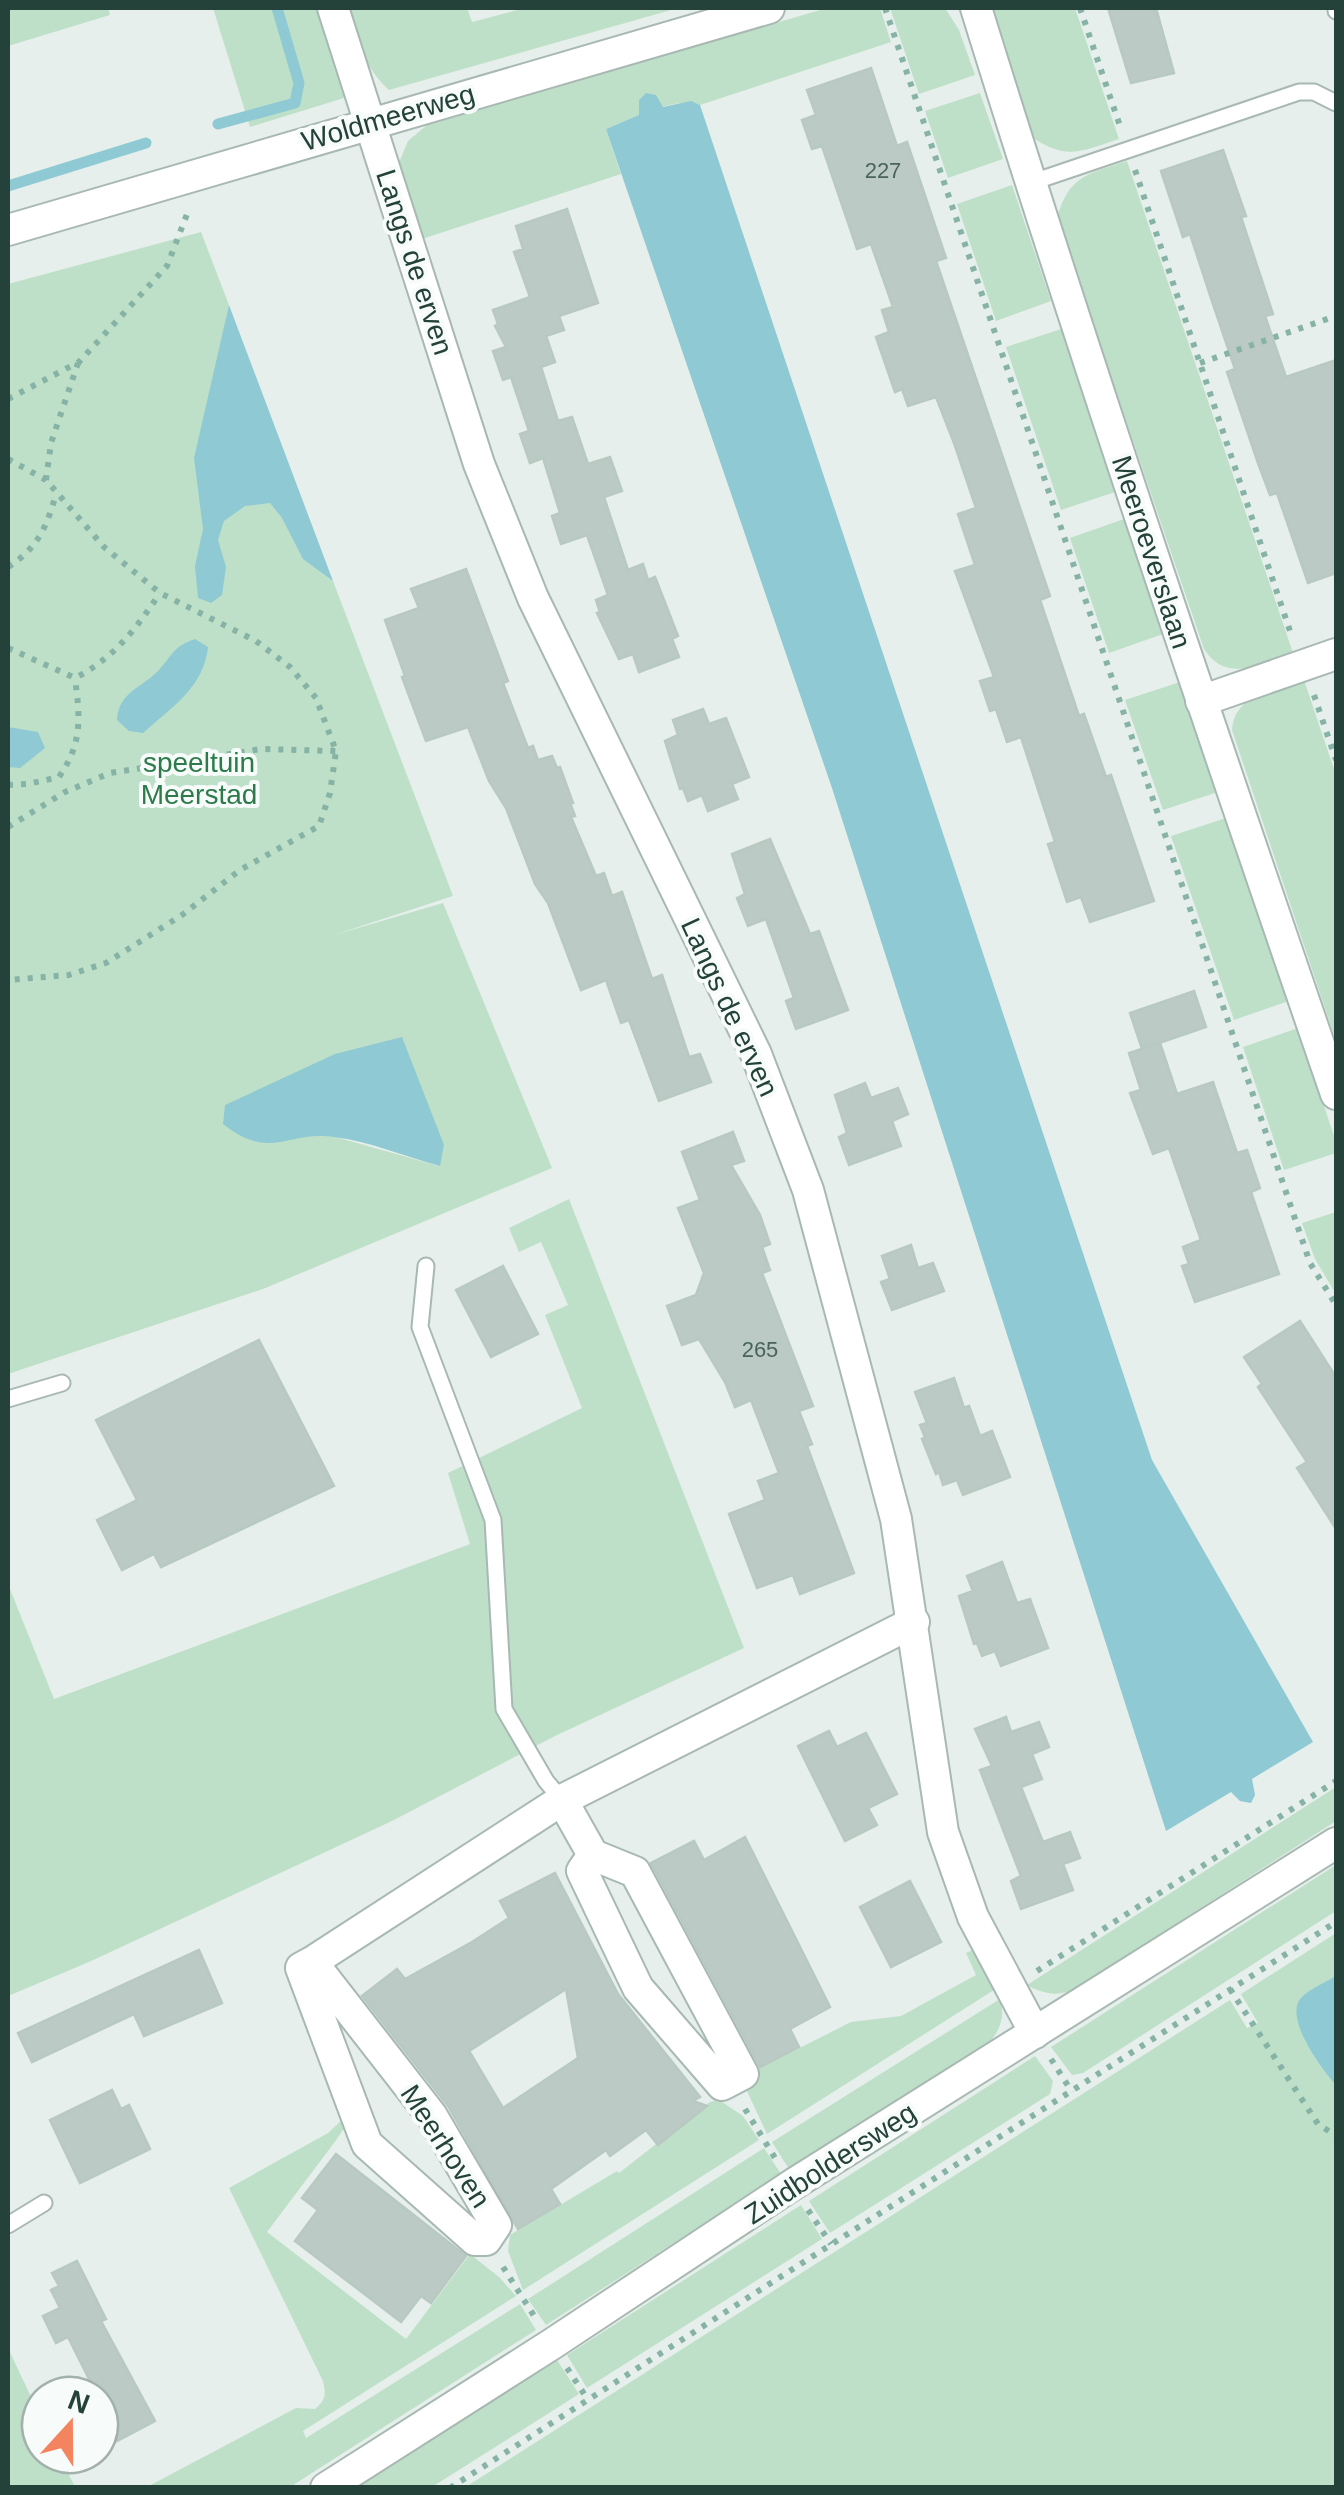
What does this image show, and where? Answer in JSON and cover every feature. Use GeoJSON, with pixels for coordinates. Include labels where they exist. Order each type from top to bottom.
{"type":"FeatureCollection","features":[{"type":"Feature","properties":{"kind":"street","name":"Langs de erven"},"geometry":{"type":"LineString","coordinates":[[333,8],[479,464],[526,582],[756,1054],[808,1190],[896,1519],[943,1832],[974,1918],[1035,2033]]}},
{"type":"Feature","properties":{"kind":"street","name":"Woldmeerweg"},"geometry":{"type":"LineString","coordinates":[[8,230],[769,8]]}},
{"type":"Feature","properties":{"kind":"street","name":"Meeroeverslaan"},"geometry":{"type":"LineString","coordinates":[[976,8],[1030,184],[1336,1094]]}},
{"type":"Feature","properties":{"kind":"street"},"geometry":{"type":"LineString","coordinates":[[1202,701],[1336,654]]}},
{"type":"Feature","properties":{"kind":"street"},"geometry":{"type":"LineString","coordinates":[[312,1962],[562,1800],[914,1622]]}},
{"type":"Feature","properties":{"kind":"street"},"geometry":{"type":"LineString","coordinates":[[562,1800],[593,1855],[635,1872],[743,2074],[722,2085],[638,1988],[582,1871],[593,1855]]}},
{"type":"Feature","properties":{"kind":"street","name":"Zuidboldersweg"},"geometry":{"type":"LineString","coordinates":[[326,2488],[792,2185],[1336,1842]]}},
{"type":"Feature","properties":{"kind":"street","name":"Meerhoven"},"geometry":{"type":"LineString","coordinates":[[312,1962],[432,2116],[496,2225],[486,2240],[474,2240],[367,2144],[300,1968],[312,1962]]}},
{"type":"Feature","properties":{"kind":"lane"},"geometry":{"type":"LineString","coordinates":[[1030,184],[1299,92],[1335,97]]}},
{"type":"Feature","properties":{"kind":"lane"},"geometry":{"type":"LineString","coordinates":[[426,1266],[420,1327],[493,1520],[504,1710],[546,1781],[562,1800]]}},
{"type":"Feature","properties":{"kind":"lane"},"geometry":{"type":"LineString","coordinates":[[8,1400],[62,1383]]}},
{"type":"Feature","properties":{"kind":"lane"},"geometry":{"type":"LineString","coordinates":[[8,2225],[44,2203]]}},
{"type":"Feature","properties":{"kind":"path"},"geometry":{"type":"LineString","coordinates":[[885,8],[1310,1263],[1336,1305]]}},
{"type":"Feature","properties":{"kind":"path"},"geometry":{"type":"LineString","coordinates":[[1080,8],[1336,760]]}},
{"type":"Feature","properties":{"kind":"path"},"geometry":{"type":"LineString","coordinates":[[8,399],[79,362],[168,266],[188,218],[194,174]]}},
{"type":"Feature","properties":{"kind":"path"},"geometry":{"type":"LineString","coordinates":[[1200,363],[1336,316]]}},
{"type":"Feature","properties":{"kind":"path"},"geometry":{"type":"LineString","coordinates":[[46,480],[51,443],[79,362]]}},
{"type":"Feature","properties":{"kind":"path"},"geometry":{"type":"LineString","coordinates":[[8,459],[46,480],[104,547],[160,593],[256,641],[290,667],[316,698],[336,751],[330,792],[318,826],[240,870],[182,915],[106,963],[68,975],[8,980]]}},
{"type":"Feature","properties":{"kind":"path"},"geometry":{"type":"LineString","coordinates":[[8,567],[22,558],[46,530],[56,493]]}},
{"type":"Feature","properties":{"kind":"path"},"geometry":{"type":"LineString","coordinates":[[75,678],[132,636],[160,593]]}},
{"type":"Feature","properties":{"kind":"path"},"geometry":{"type":"LineString","coordinates":[[8,648],[75,678]]}},
{"type":"Feature","properties":{"kind":"path"},"geometry":{"type":"LineString","coordinates":[[8,785],[59,777],[74,755],[80,718],[75,678]]}},
{"type":"Feature","properties":{"kind":"path"},"geometry":{"type":"LineString","coordinates":[[8,826],[65,792],[110,773],[261,749],[336,751]]}},
{"type":"Feature","properties":{"kind":"path"},"geometry":{"type":"LineString","coordinates":[[59,777],[65,792]]}},
{"type":"Feature","properties":{"kind":"path"},"geometry":{"type":"LineString","coordinates":[[1011,1988],[1336,1781]]}},
{"type":"Feature","properties":{"kind":"path"},"geometry":{"type":"LineString","coordinates":[[450,2488],[1336,1922]]}},
{"type":"Feature","properties":{"kind":"path"},"geometry":{"type":"LineString","coordinates":[[1230,1989],[1318,2124],[1336,2136]]}},
{"type":"Feature","properties":{"kind":"green space"},"geometry":{"type":"Polygon","coordinates":[[[8,8],[108,8],[110,15],[8,46],[8,8]]]}},
{"type":"Feature","properties":{"kind":"green space"},"geometry":{"type":"Polygon","coordinates":[[[213,8],[316,8],[344,98],[250,127],[213,8]]]}},
{"type":"Feature","properties":{"kind":"green space"},"geometry":{"type":"Polygon","coordinates":[[[347,8],[467,8],[472,22],[525,8],[678,8],[389,90],[367,62],[347,8]]]}},
{"type":"Feature","properties":{"kind":"green space"},"geometry":{"type":"Polygon","coordinates":[[[827,8],[880,8],[891,42],[700,105],[679,103],[627,120],[606,129],[621,174],[422,239],[398,165],[408,141],[427,125],[827,8]]]}},
{"type":"Feature","properties":{"kind":"green space"},"geometry":{"type":"Polygon","coordinates":[[[890,8],[945,8],[959,30],[975,75],[919,94],[890,8]]]}},
{"type":"Feature","properties":{"kind":"green space"},"geometry":{"type":"Polygon","coordinates":[[[990,8],[1075,8],[1119,139],[1074,152],[1055,149],[1032,137],[990,8]]]}},
{"type":"Feature","properties":{"kind":"green space"},"geometry":{"type":"Polygon","coordinates":[[[980,93],[1003,159],[948,178],[925,111],[980,93]]]}},
{"type":"Feature","properties":{"kind":"green space"},"geometry":{"type":"Polygon","coordinates":[[[1127,161],[1293,653],[1257,666],[1223,666],[1204,649],[1057,218],[1074,184],[1091,173],[1127,161]]]}},
{"type":"Feature","properties":{"kind":"green space"},"geometry":{"type":"Polygon","coordinates":[[[1012,185],[1051,301],[996,321],[957,204],[1012,185]]]}},
{"type":"Feature","properties":{"kind":"green space","name":"speeltuin Meerstad"},"geometry":{"type":"Polygon","coordinates":[[[201,232],[229,305],[226,318],[324,574],[333,581],[453,896],[334,935],[443,903],[552,1168],[263,1289],[8,1374],[8,284],[201,232]],[[332,1136],[439,1166],[444,1145],[332,1136]]]}},
{"type":"Feature","properties":{"kind":"green space"},"geometry":{"type":"Polygon","coordinates":[[[1061,329],[1115,492],[1061,510],[1006,347],[1061,329]]]}},
{"type":"Feature","properties":{"kind":"green space"},"geometry":{"type":"Polygon","coordinates":[[[1124,519],[1163,634],[1109,653],[1070,538],[1124,519]]]}},
{"type":"Feature","properties":{"kind":"green space"},"geometry":{"type":"Polygon","coordinates":[[[1304,680],[1336,775],[1336,1041],[1232,730],[1240,708],[1248,701],[1304,680]]]}},
{"type":"Feature","properties":{"kind":"green space"},"geometry":{"type":"Polygon","coordinates":[[[1180,682],[1218,792],[1163,810],[1125,700],[1180,682]]]}},
{"type":"Feature","properties":{"kind":"green space"},"geometry":{"type":"Polygon","coordinates":[[[1226,818],[1289,1001],[1234,1020],[1171,836],[1226,818]]]}},
{"type":"Feature","properties":{"kind":"green space"},"geometry":{"type":"Polygon","coordinates":[[[1298,1028],[1336,1142],[1336,1153],[1284,1170],[1243,1047],[1298,1028]]]}},
{"type":"Feature","properties":{"kind":"green space"},"geometry":{"type":"Polygon","coordinates":[[[569,1199],[744,1648],[555,1736],[392,1821],[8,1996],[8,1584],[54,1699],[470,1544],[448,1473],[582,1408],[545,1315],[568,1305],[541,1242],[519,1252],[509,1228],[569,1199]]]}},
{"type":"Feature","properties":{"kind":"green space"},"geometry":{"type":"Polygon","coordinates":[[[1336,1212],[1336,1294],[1315,1259],[1302,1223],[1336,1212]]]}},
{"type":"Feature","properties":{"kind":"green space"},"geometry":{"type":"Polygon","coordinates":[[[1336,1787],[1336,1821],[1075,1989],[1051,1993],[1027,1985],[1336,1787]]]}},
{"type":"Feature","properties":{"kind":"green space"},"geometry":{"type":"Polygon","coordinates":[[[1336,1865],[1336,1911],[1083,2073],[1072,2075],[1051,2047],[1336,1865]]]}},
{"type":"Feature","properties":{"kind":"green space"},"geometry":{"type":"Polygon","coordinates":[[[1336,1933],[1336,1976],[1301,1998],[1305,2041],[1336,2085],[1336,2487],[464,2488],[1230,2000],[1247,2028],[1258,2023],[1241,1994],[1336,1933]]]}},
{"type":"Feature","properties":{"kind":"green space"},"geometry":{"type":"Polygon","coordinates":[[[975,1949],[994,1990],[767,2134],[745,2087],[756,2070],[851,2022],[901,2016],[976,1975],[966,1953],[975,1949]]]}},
{"type":"Feature","properties":{"kind":"green space"},"geometry":{"type":"Polygon","coordinates":[[[1000,1999],[1001,2022],[990,2042],[789,2169],[772,2142],[1000,1999]]]}},
{"type":"Feature","properties":{"kind":"green space"},"geometry":{"type":"Polygon","coordinates":[[[1035,2056],[1053,2081],[1050,2094],[830,2233],[809,2201],[1035,2056]]]}},
{"type":"Feature","properties":{"kind":"green space"},"geometry":{"type":"Polygon","coordinates":[[[719,2100],[743,2116],[759,2140],[523,2290],[508,2251],[510,2235],[619,2173],[710,2102],[719,2100]]]}},
{"type":"Feature","properties":{"kind":"green space"},"geometry":{"type":"Polygon","coordinates":[[[343,2119],[344,2128],[337,2139],[267,2232],[406,2339],[470,2254],[516,2296],[303,2431],[306,2438],[520,2304],[536,2330],[290,2487],[145,2488],[296,2408],[315,2409],[323,2400],[323,2381],[229,2188],[328,2133],[343,2119]]]}},
{"type":"Feature","properties":{"kind":"green space"},"geometry":{"type":"Polygon","coordinates":[[[764,2148],[781,2174],[546,2325],[528,2299],[764,2148]]]}},
{"type":"Feature","properties":{"kind":"green space"},"geometry":{"type":"Polygon","coordinates":[[[801,2205],[822,2239],[587,2388],[567,2355],[801,2205]]]}},
{"type":"Feature","properties":{"kind":"green space"},"geometry":{"type":"Polygon","coordinates":[[[8,2348],[21,2375],[20,2475],[69,2475],[75,2487],[8,2487],[8,2348]]]}},
{"type":"Feature","properties":{"kind":"green space"},"geometry":{"type":"Polygon","coordinates":[[[557,2360],[579,2394],[432,2487],[358,2487],[557,2360]]]}},
{"type":"Feature","properties":{"kind":"water"},"geometry":{"type":"Polygon","coordinates":[[[646,93],[656,95],[663,107],[691,101],[700,105],[1152,1460],[1313,1742],[1252,1779],[1255,1795],[1251,1803],[1240,1801],[1231,1792],[1166,1831],[832,788],[606,129],[639,115],[639,100],[646,93]]]}},
{"type":"Feature","properties":{"kind":"water"},"geometry":{"type":"Polygon","coordinates":[[[229,305],[333,581],[303,559],[270,503],[245,506],[224,521],[218,540],[226,567],[222,595],[211,603],[198,598],[195,566],[203,529],[194,458],[229,305]]]}},
{"type":"Feature","properties":{"kind":"water"},"geometry":{"type":"Polygon","coordinates":[[[195,639],[208,647],[193,685],[143,733],[129,731],[117,720],[126,697],[158,671],[177,648],[195,639]]]}},
{"type":"Feature","properties":{"kind":"water"},"geometry":{"type":"Polygon","coordinates":[[[8,727],[38,732],[45,748],[20,768],[8,767],[8,727]]]}},
{"type":"Feature","properties":{"kind":"water"},"geometry":{"type":"Polygon","coordinates":[[[402,1037],[444,1145],[440,1166],[334,1137],[254,1141],[223,1124],[225,1105],[335,1054],[402,1037]]]}},
{"type":"Feature","properties":{"kind":"water"},"geometry":{"type":"Polygon","coordinates":[[[1336,1976],[1336,2085],[1307,2044],[1297,2007],[1304,1995],[1336,1976]]]}},
{"type":"Feature","properties":{"kind":"building"},"geometry":{"type":"Polygon","coordinates":[[[1108,8],[1156,8],[1174,73],[1131,83],[1108,8]]]}},
{"type":"Feature","properties":{"kind":"building"},"geometry":{"type":"Polygon","coordinates":[[[871,68],[897,146],[907,142],[946,258],[936,261],[1050,596],[1040,600],[1079,716],[1084,714],[1106,777],[1111,775],[1154,901],[1090,922],[1081,897],[1067,902],[1048,844],[1055,842],[1021,737],[1007,742],[996,709],[990,711],[980,681],[994,677],[955,571],[975,565],[958,514],[976,508],[954,443],[936,397],[908,406],[902,389],[895,392],[876,337],[889,332],[882,310],[893,307],[871,244],[857,249],[822,146],[812,149],[802,120],[816,115],[807,90],[871,68]]]}},
{"type":"Feature","properties":{"kind":"building"},"geometry":{"type":"Polygon","coordinates":[[[1223,150],[1246,216],[1241,217],[1273,314],[1265,316],[1286,377],[1336,360],[1336,573],[1308,583],[1277,493],[1270,495],[1258,463],[1227,372],[1235,369],[1190,234],[1183,237],[1161,171],[1223,150]]]}},
{"type":"Feature","properties":{"kind":"building"},"geometry":{"type":"Polygon","coordinates":[[[567,209],[598,303],[559,316],[564,330],[546,336],[555,362],[541,367],[558,421],[572,417],[588,464],[610,457],[622,491],[604,497],[628,570],[643,564],[648,580],[655,577],[678,636],[672,639],[679,657],[639,672],[633,654],[619,659],[597,613],[600,612],[596,600],[608,595],[587,535],[561,544],[552,516],[560,513],[543,458],[530,463],[520,434],[529,431],[511,377],[503,380],[493,351],[506,347],[495,326],[498,324],[493,310],[530,297],[514,252],[523,249],[516,226],[567,209]]]}},
{"type":"Feature","properties":{"kind":"building"},"geometry":{"type":"Polygon","coordinates":[[[466,569],[508,681],[503,683],[528,748],[533,746],[538,760],[552,756],[557,768],[560,767],[573,803],[575,816],[571,817],[596,876],[604,873],[612,896],[622,892],[652,979],[662,975],[689,1057],[700,1054],[711,1082],[659,1101],[629,1020],[621,1023],[606,980],[581,990],[548,903],[535,884],[506,808],[489,781],[468,727],[426,741],[385,620],[419,608],[411,589],[466,569]]]}},
{"type":"Feature","properties":{"kind":"building"},"geometry":{"type":"Polygon","coordinates":[[[703,709],[709,724],[726,718],[749,777],[732,784],[738,799],[708,811],[702,795],[688,801],[683,788],[680,789],[665,741],[678,735],[673,720],[703,709]]]}},
{"type":"Feature","properties":{"kind":"building"},"geometry":{"type":"Polygon","coordinates":[[[770,839],[810,934],[819,931],[848,1010],[796,1029],[786,1001],[794,998],[766,919],[748,926],[737,898],[745,894],[732,854],[770,839]]]}},
{"type":"Feature","properties":{"kind":"building"},"geometry":{"type":"Polygon","coordinates":[[[1194,991],[1206,1027],[1142,1049],[1130,1013],[1194,991]]]}},
{"type":"Feature","properties":{"kind":"building"},"geometry":{"type":"Polygon","coordinates":[[[1160,1043],[1177,1094],[1213,1082],[1237,1153],[1247,1150],[1260,1188],[1251,1192],[1279,1274],[1195,1302],[1182,1266],[1189,1264],[1183,1247],[1201,1240],[1169,1148],[1153,1154],[1130,1093],[1141,1090],[1129,1053],[1160,1043]]]}},
{"type":"Feature","properties":{"kind":"building"},"geometry":{"type":"Polygon","coordinates":[[[865,1083],[871,1098],[898,1088],[908,1114],[892,1121],[901,1146],[849,1165],[839,1137],[847,1133],[835,1095],[865,1083]]]}},
{"type":"Feature","properties":{"kind":"building"},"geometry":{"type":"Polygon","coordinates":[[[733,1132],[744,1161],[731,1165],[760,1215],[770,1244],[762,1247],[770,1270],[762,1273],[813,1406],[799,1411],[812,1444],[807,1446],[854,1573],[800,1594],[793,1575],[757,1588],[729,1514],[765,1500],[758,1481],[779,1473],[751,1400],[735,1407],[699,1339],[682,1345],[667,1306],[696,1295],[704,1273],[678,1208],[700,1200],[682,1152],[733,1132]]]}},
{"type":"Feature","properties":{"kind":"building"},"geometry":{"type":"Polygon","coordinates":[[[911,1245],[918,1268],[933,1263],[944,1291],[892,1310],[881,1282],[890,1279],[882,1256],[911,1245]]]}},
{"type":"Feature","properties":{"kind":"building"},"geometry":{"type":"Polygon","coordinates":[[[503,1266],[538,1334],[491,1357],[456,1290],[503,1266]]]}},
{"type":"Feature","properties":{"kind":"building"},"geometry":{"type":"Polygon","coordinates":[[[1300,1321],[1336,1377],[1336,1529],[1297,1468],[1307,1462],[1258,1387],[1262,1384],[1244,1357],[1300,1321]]]}},
{"type":"Feature","properties":{"kind":"building"},"geometry":{"type":"Polygon","coordinates":[[[259,1340],[334,1486],[161,1567],[154,1554],[122,1570],[97,1520],[137,1500],[96,1420],[259,1340]]]}},
{"type":"Feature","properties":{"kind":"building"},"geometry":{"type":"Polygon","coordinates":[[[954,1378],[964,1408],[969,1406],[980,1436],[992,1431],[1010,1477],[963,1495],[957,1480],[943,1485],[939,1472],[936,1474],[922,1439],[925,1437],[920,1425],[927,1423],[915,1392],[954,1378]]]}},
{"type":"Feature","properties":{"kind":"building"},"geometry":{"type":"Polygon","coordinates":[[[1002,1562],[1017,1603],[1030,1599],[1048,1648],[1001,1666],[995,1651],[982,1656],[977,1643],[974,1644],[959,1596],[973,1591],[967,1576],[1002,1562]]]}},
{"type":"Feature","properties":{"kind":"building"},"geometry":{"type":"Polygon","coordinates":[[[1006,1717],[1011,1732],[1039,1722],[1049,1747],[1032,1754],[1042,1779],[1021,1787],[1043,1842],[1070,1832],[1080,1858],[1063,1864],[1073,1890],[1021,1909],[1011,1881],[1021,1876],[980,1770],[992,1766],[975,1729],[1006,1717]]]}},
{"type":"Feature","properties":{"kind":"building"},"geometry":{"type":"Polygon","coordinates":[[[829,1731],[837,1747],[866,1733],[897,1794],[868,1808],[877,1825],[845,1841],[798,1746],[829,1731]]]}},
{"type":"Feature","properties":{"kind":"building"},"geometry":{"type":"Polygon","coordinates":[[[745,1837],[830,2007],[790,2029],[799,2047],[760,2067],[651,1863],[694,1841],[704,1860],[745,1837]]]}},
{"type":"Feature","properties":{"kind":"building"},"geometry":{"type":"Polygon","coordinates":[[[555,1873],[618,1994],[700,2097],[693,2101],[707,2106],[658,2145],[646,2130],[610,2156],[606,2150],[551,2189],[560,2204],[518,2229],[448,2106],[362,1996],[397,1969],[405,1979],[509,1918],[500,1901],[555,1873]],[[566,1989],[469,2051],[503,2108],[578,2058],[566,1989]]]}},
{"type":"Feature","properties":{"kind":"building"},"geometry":{"type":"Polygon","coordinates":[[[910,1881],[941,1942],[891,1967],[860,1907],[910,1881]]]}},
{"type":"Feature","properties":{"kind":"building"},"geometry":{"type":"Polygon","coordinates":[[[199,1950],[222,2003],[144,2036],[134,2014],[32,2062],[18,2033],[199,1950]]]}},
{"type":"Feature","properties":{"kind":"building"},"geometry":{"type":"Polygon","coordinates":[[[112,2090],[121,2109],[129,2105],[150,2149],[80,2183],[50,2120],[112,2090]]]}},
{"type":"Feature","properties":{"kind":"building"},"geometry":{"type":"Polygon","coordinates":[[[336,2154],[466,2256],[431,2303],[421,2296],[401,2322],[295,2241],[318,2210],[302,2198],[336,2154]]]}},
{"type":"Feature","properties":{"kind":"building"},"geometry":{"type":"Polygon","coordinates":[[[77,2261],[106,2319],[101,2321],[155,2421],[120,2439],[120,2375],[87,2375],[68,2337],[56,2343],[43,2316],[60,2308],[51,2290],[59,2286],[52,2273],[77,2261]]]}},
{"type":"Feature","properties":{"kind":"waterway"},"geometry":{"type":"LineString","coordinates":[[218,124],[295,103],[299,83],[277,8]]}},
{"type":"Feature","properties":{"kind":"waterway"},"geometry":{"type":"LineString","coordinates":[[8,186],[146,143]]}}]}
